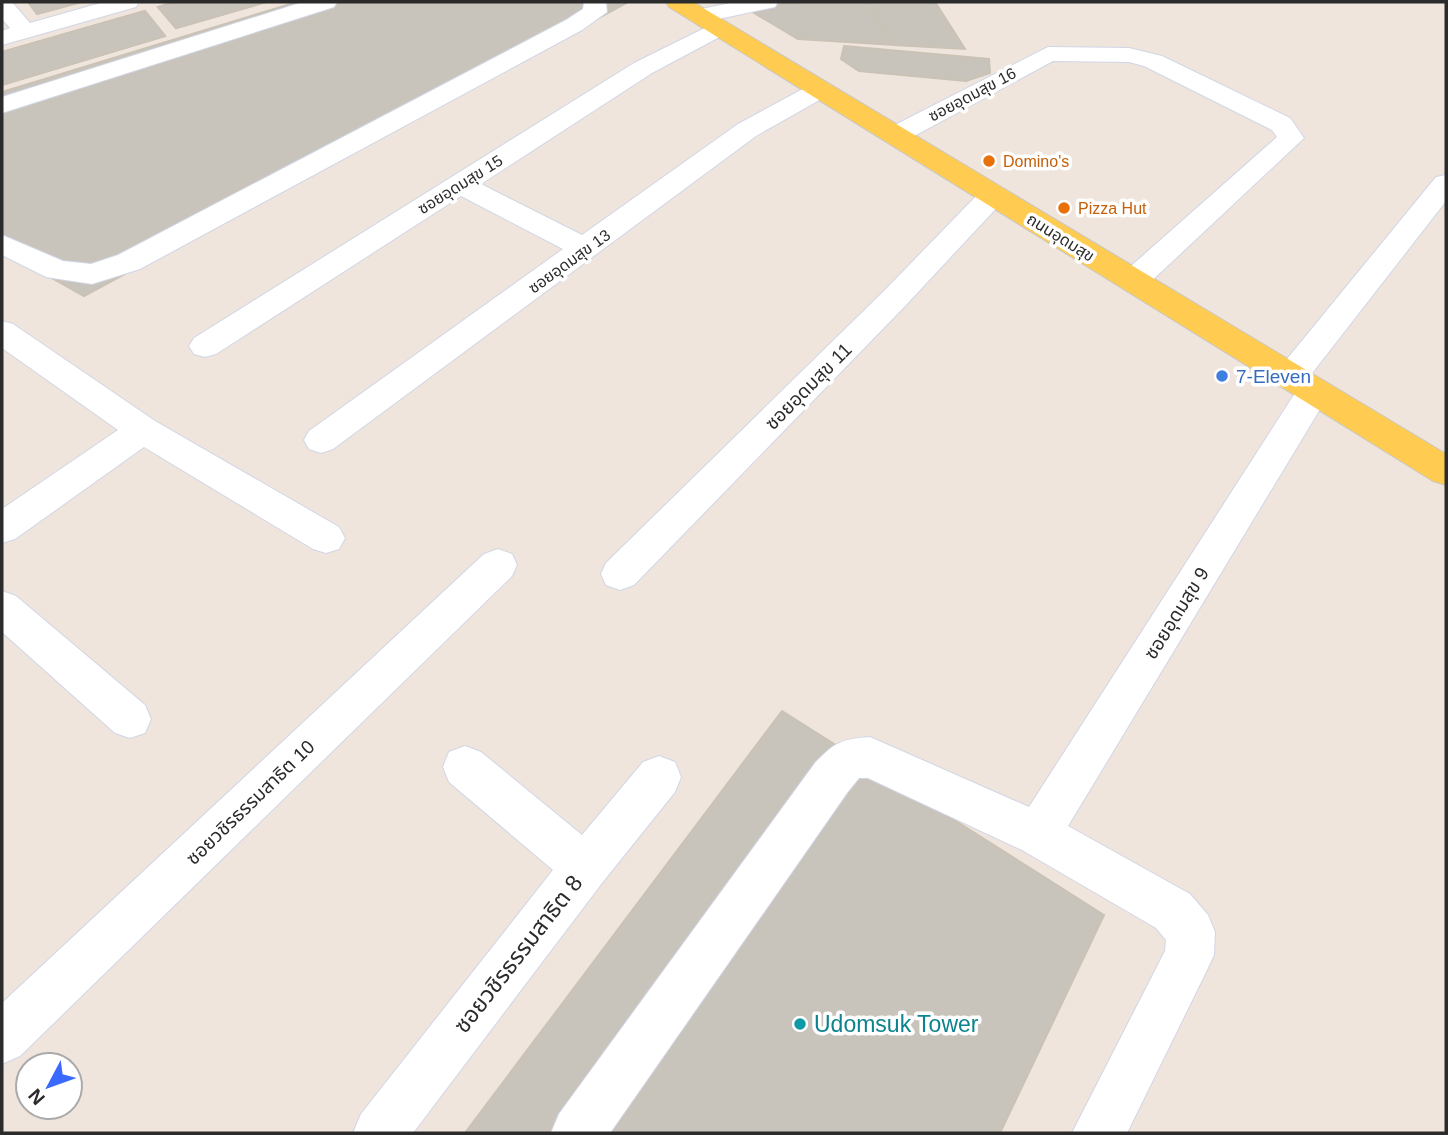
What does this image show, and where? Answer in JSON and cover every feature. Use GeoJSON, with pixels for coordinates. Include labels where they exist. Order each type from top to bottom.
{"type":"FeatureCollection","features":[{"type":"Feature","properties":{"kind":"main road","name":"ถนนอุดมสุข"},"geometry":{"type":"LineString","coordinates":[[699,15],[1446,471]]}},
{"type":"Feature","properties":{"kind":"street"},"geometry":{"type":"LineString","coordinates":[[2,4],[13,34],[102,5],[128,2]]}},
{"type":"Feature","properties":{"kind":"street"},"geometry":{"type":"LineString","coordinates":[[2,105],[326,2]]}},
{"type":"Feature","properties":{"kind":"street"},"geometry":{"type":"LineString","coordinates":[[2,244],[57,270],[92,274],[129,262],[574,25],[595,12],[595,2]]}},
{"type":"Feature","properties":{"kind":"street","name":"ซอยอุดมสุข 15"},"geometry":{"type":"LineString","coordinates":[[205,346],[643,68],[699,15],[767,2]]}},
{"type":"Feature","properties":{"kind":"street","name":"ซอยอุดมสุข 16"},"geometry":{"type":"LineString","coordinates":[[896,135],[1048,54],[1129,55],[1153,61],[1281,124],[1291,138],[1133,281]]}},
{"type":"Feature","properties":{"kind":"street","name":"ซอยอุดมสุข 13"},"geometry":{"type":"LineString","coordinates":[[321,440],[747,130],[821,89]]}},
{"type":"Feature","properties":{"kind":"street","name":"ซอยอุดมสุข 9"},"geometry":{"type":"LineString","coordinates":[[1038,834],[1335,325],[1446,183]]}},
{"type":"Feature","properties":{"kind":"street"},"geometry":{"type":"LineString","coordinates":[[460,184],[585,249]]}},
{"type":"Feature","properties":{"kind":"street","name":"ซอยอุดมสุข 11"},"geometry":{"type":"LineString","coordinates":[[620,574],[895,298],[993,195]]}},
{"type":"Feature","properties":{"kind":"street"},"geometry":{"type":"LineString","coordinates":[[2,332],[143,430],[326,538]]}},
{"type":"Feature","properties":{"kind":"street"},"geometry":{"type":"LineString","coordinates":[[2,528],[143,430]]}},
{"type":"Feature","properties":{"kind":"street","name":"ซอยวชิรธรรมสาธิต 10"},"geometry":{"type":"LineString","coordinates":[[2,1038],[498,565]]}},
{"type":"Feature","properties":{"kind":"street"},"geometry":{"type":"LineString","coordinates":[[2,608],[130,719]]}},
{"type":"Feature","properties":{"kind":"street"},"geometry":{"type":"LineString","coordinates":[[578,1133],[823,789],[848,759],[870,757],[1038,834],[1173,911],[1191,932],[1189,954],[1099,1133]]}},
{"type":"Feature","properties":{"kind":"street"},"geometry":{"type":"LineString","coordinates":[[465,767],[585,867]]}},
{"type":"Feature","properties":{"kind":"street","name":"ซอยวชิรธรรมสาธิต 8"},"geometry":{"type":"LineString","coordinates":[[380,1133],[585,867],[659,777]]}},
{"type":"Feature","properties":{"kind":"building"},"geometry":{"type":"Polygon","coordinates":[[[28,2],[82,2],[37,14],[28,2]]]}},
{"type":"Feature","properties":{"kind":"building"},"geometry":{"type":"Polygon","coordinates":[[[175,2],[266,2],[176,28],[158,7],[175,2]]]}},
{"type":"Feature","properties":{"kind":"building"},"geometry":{"type":"Polygon","coordinates":[[[175,2],[266,2],[176,28],[158,7],[175,2]]]}},
{"type":"Feature","properties":{"kind":"building"},"geometry":{"type":"Polygon","coordinates":[[[297,2],[628,2],[84,296],[2,250],[2,92],[297,2]]]}},
{"type":"Feature","properties":{"kind":"building"},"geometry":{"type":"Polygon","coordinates":[[[799,2],[866,2],[894,45],[798,39],[751,11],[762,6],[799,2]]]}},
{"type":"Feature","properties":{"kind":"building"},"geometry":{"type":"Polygon","coordinates":[[[866,2],[935,2],[965,49],[894,45],[866,2]]]}},
{"type":"Feature","properties":{"kind":"building"},"geometry":{"type":"Polygon","coordinates":[[[145,11],[165,36],[2,85],[2,52],[145,11]]]}},
{"type":"Feature","properties":{"kind":"building"},"geometry":{"type":"Polygon","coordinates":[[[145,11],[165,36],[2,85],[2,52],[145,11]]]}},
{"type":"Feature","properties":{"kind":"building"},"geometry":{"type":"Polygon","coordinates":[[[844,46],[989,59],[990,73],[966,81],[859,71],[841,59],[844,46]]]}},
{"type":"Feature","properties":{"kind":"building","name":"Udomsuk Tower"},"geometry":{"type":"Polygon","coordinates":[[[782,711],[1104,915],[1000,1133],[465,1133],[782,711]]]}},
{"type":"Feature","properties":{"kind":"place","name":"Domino's"},"geometry":{"type":"Point","coordinates":[989,161]}},
{"type":"Feature","properties":{"kind":"place","name":"Pizza Hut"},"geometry":{"type":"Point","coordinates":[1064,208]}},
{"type":"Feature","properties":{"kind":"place","name":"7-Eleven"},"geometry":{"type":"Point","coordinates":[1222,376]}},
{"type":"Feature","properties":{"kind":"place","name":"Udomsuk Tower"},"geometry":{"type":"Point","coordinates":[800,1024]}}]}
